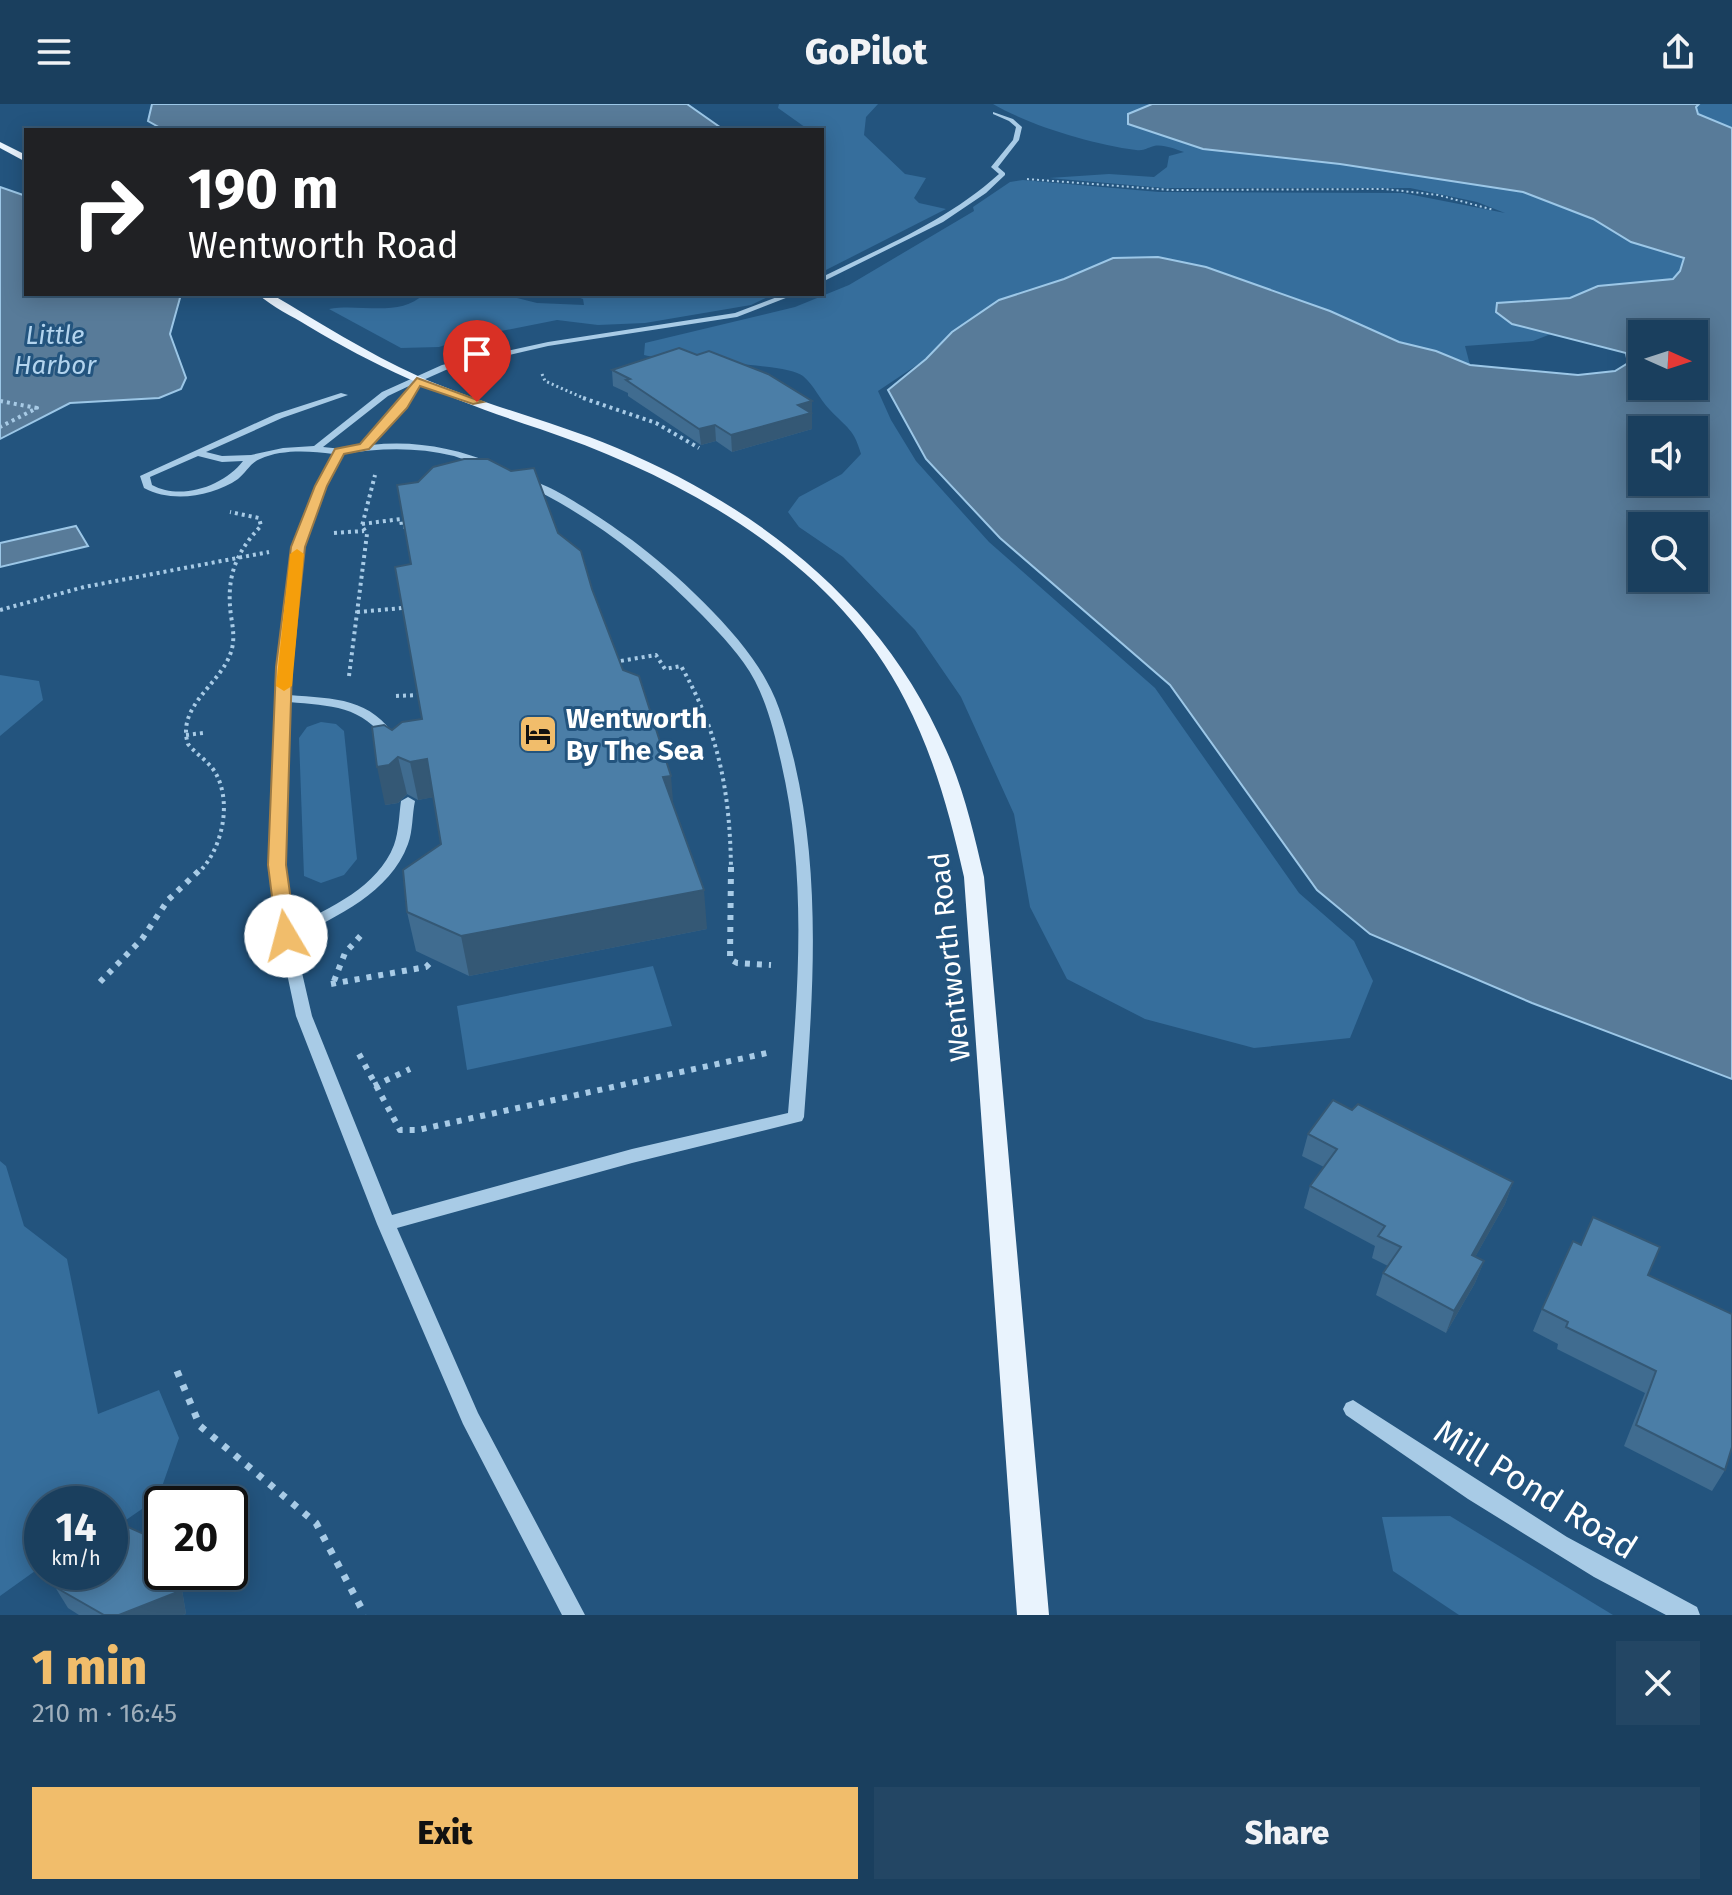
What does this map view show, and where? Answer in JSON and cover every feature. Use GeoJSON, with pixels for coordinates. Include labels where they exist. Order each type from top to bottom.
{"type":"FeatureCollection","features":[{"type":"Feature","properties":{"kind":"main road"},"geometry":{"type":"LineString","coordinates":[[0,145],[24,158]]}},
{"type":"Feature","properties":{"kind":"main road","name":"Wentworth Road"},"geometry":{"type":"LineString","coordinates":[[267,296],[417,381],[613,451],[676,480],[757,529],[841,600],[877,643],[909,692],[936,746],[958,807],[974,877],[1033,1615]]}},
{"type":"Feature","properties":{"kind":"street"},"geometry":{"type":"LineString","coordinates":[[824,279],[953,213],[1003,174],[994,167],[1016,140],[1019,127],[995,113]]}},
{"type":"Feature","properties":{"kind":"street"},"geometry":{"type":"LineString","coordinates":[[318,446],[385,394],[462,362],[548,344],[737,315],[787,296]]}},
{"type":"Feature","properties":{"kind":"street"},"geometry":{"type":"LineString","coordinates":[[364,446],[402,405],[417,381]]}},
{"type":"Feature","properties":{"kind":"street"},"geometry":{"type":"LineString","coordinates":[[251,458],[236,476],[197,490],[156,493],[147,486],[145,476],[279,416],[344,395]]}},
{"type":"Feature","properties":{"kind":"street"},"geometry":{"type":"LineString","coordinates":[[197,453],[222,459],[251,458],[318,446],[339,452],[364,446],[455,452],[508,473],[580,509],[633,544],[676,582],[727,635],[759,677],[778,725],[798,797],[806,879],[808,960],[796,1117],[632,1156],[386,1224]]}},
{"type":"Feature","properties":{"kind":"street"},"geometry":{"type":"LineString","coordinates":[[339,452],[321,486],[298,547],[284,667],[277,865],[286,936],[304,1016],[386,1224],[470,1418],[574,1615]]}},
{"type":"Feature","properties":{"kind":"street"},"geometry":{"type":"LineString","coordinates":[[284,698],[345,704],[365,711],[384,724],[395,748]]}},
{"type":"Feature","properties":{"kind":"street"},"geometry":{"type":"LineString","coordinates":[[286,936],[350,903],[389,867],[401,845],[408,801]]}},
{"type":"Feature","properties":{"kind":"street","name":"Mill Pond Road"},"geometry":{"type":"LineString","coordinates":[[1353,1409],[1477,1494],[1638,1591],[1689,1615]]}},
{"type":"Feature","properties":{"kind":"path"},"geometry":{"type":"LineString","coordinates":[[1003,174],[1040,181],[1171,190],[1385,189],[1438,195],[1494,210]]}},
{"type":"Feature","properties":{"kind":"path"},"geometry":{"type":"LineString","coordinates":[[547,370],[541,375],[554,386],[621,413],[656,423],[699,448]]}},
{"type":"Feature","properties":{"kind":"path"},"geometry":{"type":"LineString","coordinates":[[0,401],[37,408],[0,427]]}},
{"type":"Feature","properties":{"kind":"path"},"geometry":{"type":"LineString","coordinates":[[348,680],[367,534],[362,524],[382,447]]}},
{"type":"Feature","properties":{"kind":"path"},"geometry":{"type":"LineString","coordinates":[[100,982],[141,941],[161,909],[201,869],[216,848],[221,830],[222,783],[212,766],[188,746],[186,735],[189,715],[230,655],[236,632],[229,596],[234,559],[261,526],[259,518],[225,510]]}},
{"type":"Feature","properties":{"kind":"path"},"geometry":{"type":"LineString","coordinates":[[362,524],[401,519],[402,527],[405,527]]}},
{"type":"Feature","properties":{"kind":"path"},"geometry":{"type":"LineString","coordinates":[[0,610],[84,587],[298,547]]}},
{"type":"Feature","properties":{"kind":"path"},"geometry":{"type":"LineString","coordinates":[[357,612],[403,608]]}},
{"type":"Feature","properties":{"kind":"path"},"geometry":{"type":"LineString","coordinates":[[611,663],[656,655],[665,669],[681,666],[694,685],[713,726],[724,765],[731,812],[730,959],[737,963],[769,962],[774,968]]}},
{"type":"Feature","properties":{"kind":"path"},"geometry":{"type":"LineString","coordinates":[[389,694],[403,698],[419,695]]}},
{"type":"Feature","properties":{"kind":"path"},"geometry":{"type":"LineString","coordinates":[[186,735],[203,733]]}},
{"type":"Feature","properties":{"kind":"path"},"geometry":{"type":"LineString","coordinates":[[336,995],[334,983],[345,953],[374,924]]}},
{"type":"Feature","properties":{"kind":"path"},"geometry":{"type":"LineString","coordinates":[[299,991],[426,967],[434,959]]}},
{"type":"Feature","properties":{"kind":"path"},"geometry":{"type":"LineString","coordinates":[[355,1047],[400,1130],[418,1130],[767,1053],[769,1039]]}},
{"type":"Feature","properties":{"kind":"path"},"geometry":{"type":"LineString","coordinates":[[374,1086],[410,1069]]}},
{"type":"Feature","properties":{"kind":"path"},"geometry":{"type":"LineString","coordinates":[[177,1371],[200,1426],[316,1523],[365,1615]]}},
{"type":"Feature","properties":{"kind":"shaded area"},"geometry":{"type":"Polygon","coordinates":[[[779,104],[878,104],[866,117],[864,135],[905,174],[926,178],[914,198],[919,203],[946,209],[824,271],[824,128],[806,128],[778,108],[779,104]]]}},
{"type":"Feature","properties":{"kind":"shaded area"},"geometry":{"type":"Polygon","coordinates":[[[993,104],[1732,104],[1732,194],[1726,256],[1680,271],[1673,279],[1598,286],[1570,298],[1498,303],[1512,323],[1551,334],[1533,341],[1465,346],[1470,365],[1436,351],[1399,342],[1330,311],[1206,267],[1158,257],[1113,258],[952,332],[926,359],[878,391],[891,420],[916,461],[989,542],[1155,688],[1299,893],[1354,941],[1373,981],[1350,1038],[1254,1048],[1145,1019],[1067,979],[1030,907],[1014,814],[961,697],[915,630],[843,557],[799,527],[788,512],[799,497],[842,474],[861,454],[853,434],[807,380],[793,371],[644,355],[645,343],[795,307],[849,285],[974,211],[973,207],[1010,182],[1023,180],[1159,192],[1403,193],[1505,213],[1477,202],[1410,188],[1164,188],[1049,178],[1109,174],[1154,177],[1167,167],[1169,156],[1184,152],[1161,146],[1136,150],[1100,143],[1025,120],[993,104]]]}},
{"type":"Feature","properties":{"kind":"shaded area"},"geometry":{"type":"Polygon","coordinates":[[[421,296],[509,296],[537,303],[584,305],[583,299],[575,296],[770,296],[751,305],[645,323],[598,325],[557,320],[466,338],[439,347],[401,348],[329,309],[391,308],[421,296]]]}},
{"type":"Feature","properties":{"kind":"shaded area"},"geometry":{"type":"Polygon","coordinates":[[[0,675],[39,681],[43,700],[0,736],[0,675]]]}},
{"type":"Feature","properties":{"kind":"shaded area"},"geometry":{"type":"Polygon","coordinates":[[[321,722],[336,724],[344,731],[357,859],[344,875],[321,883],[304,876],[299,738],[307,727],[321,722]]]}},
{"type":"Feature","properties":{"kind":"shaded area"},"geometry":{"type":"Polygon","coordinates":[[[653,966],[672,1026],[467,1070],[457,1006],[653,966]]]}},
{"type":"Feature","properties":{"kind":"shaded area"},"geometry":{"type":"Polygon","coordinates":[[[0,1161],[6,1166],[24,1226],[67,1259],[98,1414],[159,1390],[179,1438],[162,1486],[144,1486],[144,1508],[128,1519],[128,1486],[24,1486],[24,1579],[0,1596],[0,1161]]]}},
{"type":"Feature","properties":{"kind":"shaded area"},"geometry":{"type":"Polygon","coordinates":[[[1450,1516],[1613,1615],[1459,1615],[1393,1571],[1382,1517],[1450,1516]]]}},
{"type":"Feature","properties":{"kind":"water"},"geometry":{"type":"Polygon","coordinates":[[[152,104],[687,104],[721,128],[160,128],[148,121],[152,104]]]}},
{"type":"Feature","properties":{"kind":"water"},"geometry":{"type":"Polygon","coordinates":[[[1152,104],[1699,104],[1696,107],[1698,114],[1732,128],[1732,1079],[1532,1003],[1370,934],[1317,890],[1170,685],[1000,538],[926,459],[888,390],[926,359],[952,332],[999,300],[1064,279],[1113,258],[1158,257],[1206,267],[1330,311],[1399,342],[1436,351],[1470,365],[1578,375],[1615,371],[1628,363],[1626,353],[1512,324],[1496,312],[1497,303],[1570,298],[1598,286],[1673,279],[1680,271],[1684,258],[1631,242],[1593,219],[1523,192],[1340,164],[1203,149],[1128,124],[1128,114],[1152,104]]]}},
{"type":"Feature","properties":{"kind":"water","name":"Little Harbor"},"geometry":{"type":"Polygon","coordinates":[[[0,187],[24,195],[24,296],[177,296],[180,298],[170,334],[186,378],[181,389],[159,398],[70,403],[0,439],[0,187]]]}},
{"type":"Feature","properties":{"kind":"water"},"geometry":{"type":"Polygon","coordinates":[[[76,526],[88,546],[0,567],[0,543],[76,526]]]}},
{"type":"Feature","properties":{"kind":"building"},"geometry":{"type":"Polygon","coordinates":[[[679,348],[697,355],[709,351],[768,374],[812,401],[798,405],[811,413],[731,435],[715,425],[699,429],[626,380],[630,379],[612,370],[679,348]]]}},
{"type":"Feature","properties":{"kind":"building","name":"Wentworth By The Sea"},"geometry":{"type":"Polygon","coordinates":[[[464,459],[488,459],[511,471],[534,468],[558,533],[581,551],[623,670],[639,676],[671,776],[663,777],[704,890],[461,936],[407,912],[403,870],[441,844],[427,759],[410,762],[398,757],[389,765],[377,767],[372,727],[384,725],[392,730],[402,722],[422,719],[395,567],[411,564],[397,485],[418,482],[433,467],[464,459]]]}},
{"type":"Feature","properties":{"kind":"building"},"geometry":{"type":"Polygon","coordinates":[[[1333,1100],[1352,1110],[1358,1104],[1513,1182],[1472,1255],[1484,1261],[1454,1311],[1383,1273],[1401,1247],[1378,1236],[1385,1226],[1310,1186],[1337,1149],[1308,1134],[1333,1100]]]}},
{"type":"Feature","properties":{"kind":"building"},"geometry":{"type":"Polygon","coordinates":[[[1593,1217],[1660,1247],[1648,1275],[1732,1314],[1732,1447],[1725,1470],[1636,1425],[1656,1371],[1566,1327],[1568,1322],[1542,1309],[1573,1241],[1581,1245],[1593,1217]]]}},
{"type":"Feature","properties":{"kind":"building"},"geometry":{"type":"Polygon","coordinates":[[[128,1527],[144,1534],[144,1590],[174,1590],[175,1593],[119,1615],[104,1615],[60,1590],[128,1590],[128,1527]]]}},
{"type":"Feature","properties":{"kind":"slow traffic"},"geometry":{"type":"LineString","coordinates":[[284,686],[297,554]]}},
{"type":"Feature","properties":{"kind":"place","name":"Wentworth By The Sea"},"geometry":{"type":"Point","coordinates":[538,734]}},
{"type":"Feature","properties":{"kind":"route"},"geometry":{"type":"LineString","coordinates":[[286,936],[277,865],[284,667],[298,547],[321,486],[339,452],[364,446],[402,405],[417,381],[477,402]]}}]}
